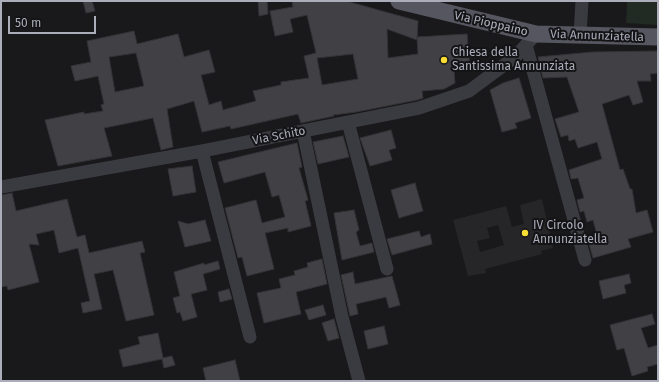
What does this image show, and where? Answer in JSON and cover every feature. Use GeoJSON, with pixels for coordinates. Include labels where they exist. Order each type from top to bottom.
{"type":"FeatureCollection","features":[{"type":"Feature","properties":{"kind":"main road","name":"Via Pioppaino"},"geometry":{"type":"LineString","coordinates":[[399,1],[531,40]]}},
{"type":"Feature","properties":{"kind":"main road","name":"Via Annunziatella"},"geometry":{"type":"LineString","coordinates":[[531,40],[580,35],[658,37]]}},
{"type":"Feature","properties":{"kind":"street"},"geometry":{"type":"LineString","coordinates":[[580,35],[582,1]]}},
{"type":"Feature","properties":{"kind":"street","name":"Via Schito"},"geometry":{"type":"LineString","coordinates":[[1,188],[202,151],[419,108],[469,91],[515,57],[531,40]]}},
{"type":"Feature","properties":{"kind":"street"},"geometry":{"type":"LineString","coordinates":[[531,40],[585,260]]}},
{"type":"Feature","properties":{"kind":"street"},"geometry":{"type":"LineString","coordinates":[[348,122],[387,269]]}},
{"type":"Feature","properties":{"kind":"street"},"geometry":{"type":"LineString","coordinates":[[303,131],[342,317],[359,381]]}},
{"type":"Feature","properties":{"kind":"street"},"geometry":{"type":"LineString","coordinates":[[202,151],[250,337]]}},
{"type":"Feature","properties":{"kind":"shaded area"},"geometry":{"type":"Polygon","coordinates":[[[627,1],[658,1],[658,25],[626,23],[627,1]]]}},
{"type":"Feature","properties":{"kind":"shaded area","name":"IV Circolo Annunziatella"},"geometry":{"type":"Polygon","coordinates":[[[542,199],[553,248],[541,251],[542,254],[485,269],[486,273],[468,276],[453,220],[506,206],[512,227],[524,224],[520,205],[542,199]],[[498,225],[487,228],[490,238],[477,241],[480,252],[504,245],[498,225]]]}},
{"type":"Feature","properties":{"kind":"building"},"geometry":{"type":"Polygon","coordinates":[[[83,1],[92,1],[95,11],[86,13],[83,1]]]}},
{"type":"Feature","properties":{"kind":"building"},"geometry":{"type":"Polygon","coordinates":[[[258,1],[267,1],[268,14],[259,16],[258,1]]]}},
{"type":"Feature","properties":{"kind":"building"},"geometry":{"type":"Polygon","coordinates":[[[292,1],[346,1],[418,21],[417,37],[467,34],[470,69],[454,71],[455,83],[444,89],[422,91],[423,98],[417,100],[333,115],[334,116],[301,123],[298,114],[231,129],[230,126],[202,132],[194,101],[167,109],[173,147],[161,150],[153,118],[104,128],[112,156],[58,166],[45,120],[84,112],[84,114],[103,111],[101,105],[104,104],[98,76],[75,81],[71,66],[91,62],[87,41],[134,31],[137,44],[178,34],[184,57],[209,50],[215,72],[201,75],[209,105],[221,101],[223,110],[256,101],[253,91],[281,85],[281,82],[309,78],[304,56],[316,53],[307,15],[290,19],[293,32],[275,36],[270,11],[293,7],[292,1]],[[387,29],[388,58],[418,54],[417,38],[417,40],[387,29]],[[136,53],[109,57],[115,92],[144,86],[136,53]],[[353,54],[317,58],[322,85],[358,79],[353,54]]]}},
{"type":"Feature","properties":{"kind":"building"},"geometry":{"type":"Polygon","coordinates":[[[658,51],[658,73],[650,74],[651,81],[637,81],[643,102],[633,105],[629,95],[602,104],[620,170],[623,169],[630,189],[632,189],[636,213],[647,210],[653,232],[628,239],[631,247],[593,258],[589,244],[599,242],[593,220],[587,222],[584,211],[580,212],[577,200],[584,198],[578,178],[571,179],[569,170],[602,159],[597,142],[578,148],[575,139],[569,141],[568,135],[561,137],[555,119],[579,112],[567,77],[543,78],[538,57],[593,52],[658,51]]]}},
{"type":"Feature","properties":{"kind":"building"},"geometry":{"type":"Polygon","coordinates":[[[519,78],[531,118],[515,123],[517,128],[502,132],[490,90],[503,83],[519,78]]]}},
{"type":"Feature","properties":{"kind":"building"},"geometry":{"type":"Polygon","coordinates":[[[391,130],[396,148],[389,150],[392,160],[370,166],[360,138],[391,130]]]}},
{"type":"Feature","properties":{"kind":"building"},"geometry":{"type":"Polygon","coordinates":[[[343,136],[349,157],[318,164],[313,142],[343,136]]]}},
{"type":"Feature","properties":{"kind":"building"},"geometry":{"type":"Polygon","coordinates":[[[297,143],[302,167],[299,168],[308,200],[305,201],[311,226],[288,232],[288,228],[265,233],[274,269],[247,276],[242,257],[238,258],[225,208],[256,200],[262,223],[285,217],[279,195],[272,197],[265,172],[224,183],[218,162],[297,143]]]}},
{"type":"Feature","properties":{"kind":"building"},"geometry":{"type":"Polygon","coordinates":[[[192,166],[196,192],[173,196],[168,169],[192,166]]]}},
{"type":"Feature","properties":{"kind":"building"},"geometry":{"type":"Polygon","coordinates":[[[415,183],[423,211],[399,218],[391,190],[415,183]]]}},
{"type":"Feature","properties":{"kind":"building"},"geometry":{"type":"Polygon","coordinates":[[[12,193],[16,211],[67,199],[77,237],[85,235],[89,253],[142,241],[145,252],[140,253],[154,315],[126,321],[113,270],[94,274],[102,309],[83,313],[81,303],[90,301],[78,248],[59,253],[54,230],[36,234],[39,245],[29,244],[39,282],[8,290],[7,286],[1,287],[1,195],[12,193]]]}},
{"type":"Feature","properties":{"kind":"building"},"geometry":{"type":"Polygon","coordinates":[[[354,210],[359,230],[356,232],[360,246],[372,243],[374,252],[342,260],[334,213],[354,210]]]}},
{"type":"Feature","properties":{"kind":"building"},"geometry":{"type":"Polygon","coordinates":[[[205,220],[211,241],[185,247],[178,221],[188,224],[205,220]]]}},
{"type":"Feature","properties":{"kind":"building"},"geometry":{"type":"Polygon","coordinates":[[[419,231],[421,237],[430,234],[432,244],[392,255],[387,239],[419,231]]]}},
{"type":"Feature","properties":{"kind":"building"},"geometry":{"type":"Polygon","coordinates":[[[322,259],[327,284],[296,292],[301,314],[264,323],[257,293],[281,288],[279,279],[295,275],[294,271],[308,267],[307,263],[322,259]]]}},
{"type":"Feature","properties":{"kind":"building"},"geometry":{"type":"Polygon","coordinates":[[[218,261],[220,269],[203,274],[207,290],[191,294],[197,317],[183,321],[180,312],[177,313],[173,298],[180,296],[174,272],[204,263],[204,265],[218,261]]]}},
{"type":"Feature","properties":{"kind":"building"},"geometry":{"type":"Polygon","coordinates":[[[353,272],[355,284],[392,276],[400,305],[389,308],[386,297],[356,304],[358,314],[350,316],[341,275],[353,272]]]}},
{"type":"Feature","properties":{"kind":"building"},"geometry":{"type":"Polygon","coordinates":[[[629,274],[631,283],[624,285],[626,293],[603,299],[599,281],[629,274]]]}},
{"type":"Feature","properties":{"kind":"building"},"geometry":{"type":"Polygon","coordinates":[[[229,289],[232,299],[220,302],[218,292],[229,289]]]}},
{"type":"Feature","properties":{"kind":"building"},"geometry":{"type":"Polygon","coordinates":[[[323,305],[326,315],[309,320],[305,310],[323,305]]]}},
{"type":"Feature","properties":{"kind":"building"},"geometry":{"type":"Polygon","coordinates":[[[652,314],[655,324],[641,328],[648,348],[658,345],[658,364],[647,367],[648,371],[632,376],[624,348],[617,350],[610,325],[652,314]]]}},
{"type":"Feature","properties":{"kind":"building"},"geometry":{"type":"Polygon","coordinates":[[[334,319],[339,338],[328,341],[322,323],[334,319]]]}},
{"type":"Feature","properties":{"kind":"building"},"geometry":{"type":"Polygon","coordinates":[[[384,326],[388,344],[368,349],[364,331],[384,326]]]}},
{"type":"Feature","properties":{"kind":"building"},"geometry":{"type":"Polygon","coordinates":[[[158,333],[163,358],[172,356],[175,365],[164,368],[162,359],[123,367],[119,350],[140,344],[138,337],[158,333]]]}},
{"type":"Feature","properties":{"kind":"building"},"geometry":{"type":"Polygon","coordinates":[[[235,360],[240,381],[206,381],[203,368],[235,360]]]}},
{"type":"Feature","properties":{"kind":"place","name":"Chiesa della Santissima Annunziata"},"geometry":{"type":"Point","coordinates":[444,60]}},
{"type":"Feature","properties":{"kind":"place","name":"IV Circolo Annunziatella"},"geometry":{"type":"Point","coordinates":[525,233]}}]}
